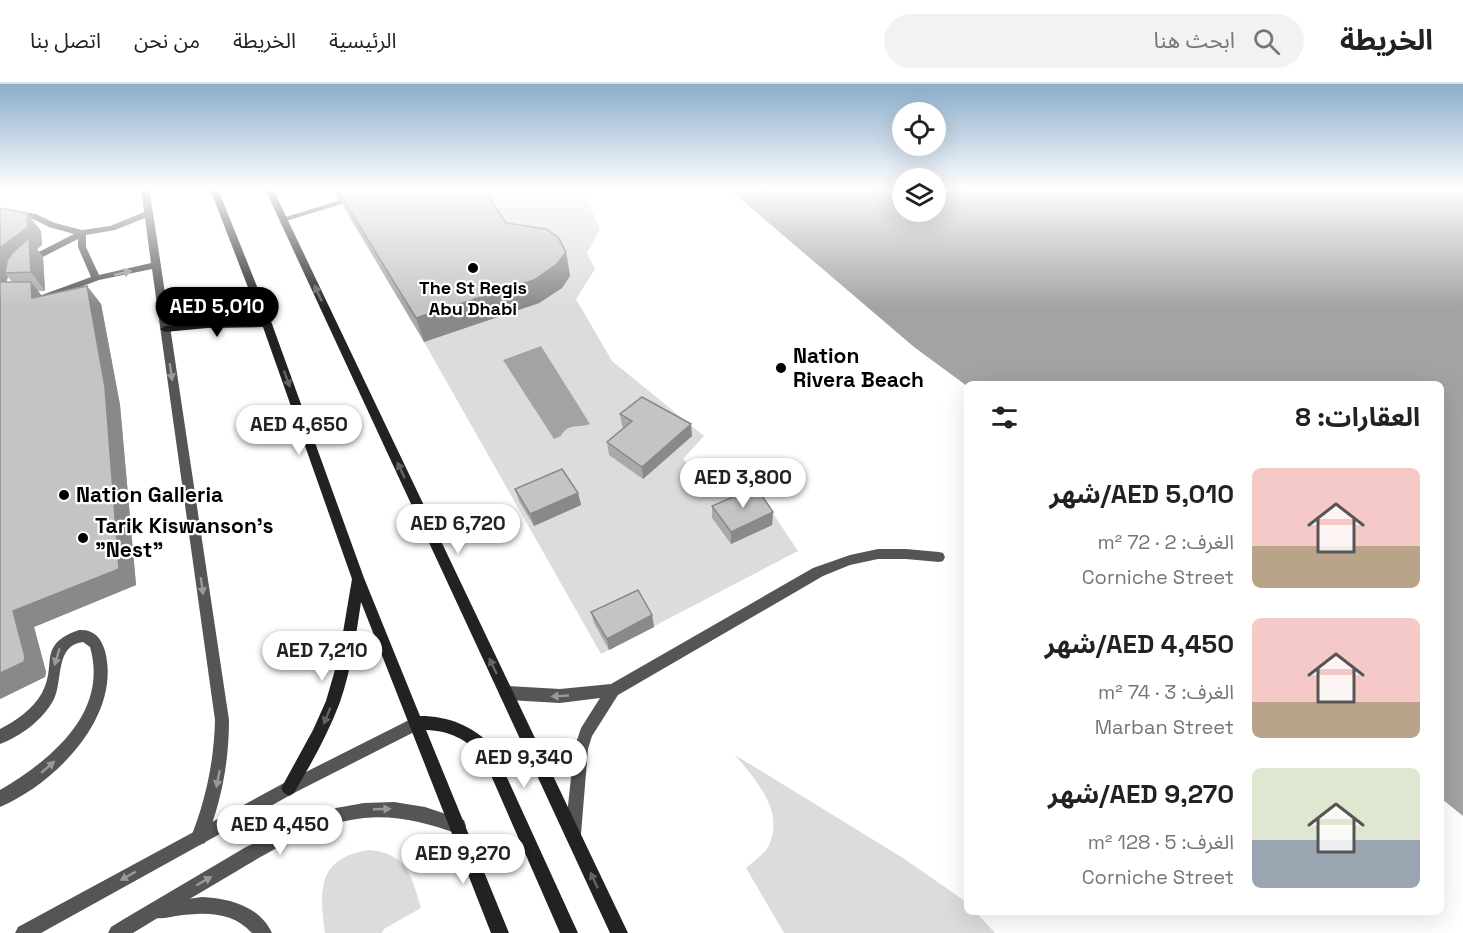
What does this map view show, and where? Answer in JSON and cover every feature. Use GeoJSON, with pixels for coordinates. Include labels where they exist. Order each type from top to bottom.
{"type":"FeatureCollection","features":[{"type":"Feature","properties":{"kind":"main road"},"geometry":{"type":"LineString","coordinates":[[230,229],[267,324],[358,578],[500,933]]}},
{"type":"Feature","properties":{"kind":"main road"},"geometry":{"type":"LineString","coordinates":[[288,229],[619,933]]}},
{"type":"Feature","properties":{"kind":"main road"},"geometry":{"type":"LineString","coordinates":[[165,329],[218,324],[267,324]]}},
{"type":"Feature","properties":{"kind":"main road"},"geometry":{"type":"LineString","coordinates":[[290,788],[333,702],[343,668],[358,578]]}},
{"type":"Feature","properties":{"kind":"main road"},"geometry":{"type":"LineString","coordinates":[[417,723],[435,722],[462,729],[479,741],[488,752],[569,933]]}},
{"type":"Feature","properties":{"kind":"street"},"geometry":{"type":"LineString","coordinates":[[66,229],[82,233]]}},
{"type":"Feature","properties":{"kind":"street"},"geometry":{"type":"LineString","coordinates":[[19,268],[41,252],[82,233],[108,229]]}},
{"type":"Feature","properties":{"kind":"street"},"geometry":{"type":"LineString","coordinates":[[151,229],[222,720],[219,773],[212,804],[199,837]]}},
{"type":"Feature","properties":{"kind":"street"},"geometry":{"type":"LineString","coordinates":[[82,233],[82,247],[96,279]]}},
{"type":"Feature","properties":{"kind":"street"},"geometry":{"type":"LineString","coordinates":[[38,298],[51,296],[96,279],[156,265]]}},
{"type":"Feature","properties":{"kind":"street"},"geometry":{"type":"LineString","coordinates":[[506,693],[560,696],[613,690],[808,577],[840,562],[864,555],[897,552],[939,558]]}},
{"type":"Feature","properties":{"kind":"street"},"geometry":{"type":"LineString","coordinates":[[0,737],[26,720],[48,696],[53,683],[54,659],[62,645],[81,636],[89,636],[94,640],[99,653],[101,680],[99,696],[86,724],[65,752],[44,771],[0,799]]}},
{"type":"Feature","properties":{"kind":"street"},"geometry":{"type":"LineString","coordinates":[[573,836],[581,749],[586,733],[613,690]]}},
{"type":"Feature","properties":{"kind":"street"},"geometry":{"type":"LineString","coordinates":[[24,933],[290,788],[417,723]]}},
{"type":"Feature","properties":{"kind":"street"},"geometry":{"type":"LineString","coordinates":[[117,933],[273,840],[321,819],[344,813],[392,809],[416,811],[458,826]]}},
{"type":"Feature","properties":{"kind":"street"},"geometry":{"type":"LineString","coordinates":[[149,914],[202,906],[227,907],[242,912],[254,921],[263,933]]}},
{"type":"Feature","properties":{"kind":"shaded area"},"geometry":{"type":"Polygon","coordinates":[[[499,229],[600,229],[587,253],[595,269],[576,299],[612,361],[704,436],[683,459],[709,490],[758,491],[798,551],[601,654],[424,342],[510,312],[511,246],[499,229]]]}},
{"type":"Feature","properties":{"kind":"shaded area"},"geometry":{"type":"Polygon","coordinates":[[[775,229],[1463,229],[1463,816],[1444,801],[1444,381],[964,381],[964,384],[914,347],[775,229]]]}},
{"type":"Feature","properties":{"kind":"shaded area"},"geometry":{"type":"Polygon","coordinates":[[[541,346],[590,424],[567,429],[561,436],[554,439],[503,360],[541,346]]]}},
{"type":"Feature","properties":{"kind":"shaded area"},"geometry":{"type":"Polygon","coordinates":[[[735,755],[903,858],[964,900],[964,915],[979,915],[995,933],[784,933],[746,868],[762,855],[769,845],[773,832],[771,808],[751,774],[735,755]]]}},
{"type":"Feature","properties":{"kind":"shaded area"},"geometry":{"type":"Polygon","coordinates":[[[368,850],[391,856],[405,867],[414,885],[421,908],[384,929],[382,933],[325,933],[323,891],[330,869],[351,854],[368,850]]]}},
{"type":"Feature","properties":{"kind":"building"},"geometry":{"type":"Polygon","coordinates":[[[0,229],[26,229],[0,248],[0,229]]]}},
{"type":"Feature","properties":{"kind":"building"},"geometry":{"type":"Polygon","coordinates":[[[361,229],[543,229],[558,237],[566,252],[557,264],[534,280],[416,318],[361,229]]]}},
{"type":"Feature","properties":{"kind":"building"},"geometry":{"type":"Polygon","coordinates":[[[29,238],[31,272],[5,273],[7,261],[12,253],[29,238]]]}},
{"type":"Feature","properties":{"kind":"building","name":"Nation Galleria"},"geometry":{"type":"Polygon","coordinates":[[[0,282],[31,282],[32,298],[87,286],[105,387],[119,569],[13,611],[25,657],[24,662],[0,673],[0,282]]]}},
{"type":"Feature","properties":{"kind":"building"},"geometry":{"type":"Polygon","coordinates":[[[642,397],[691,424],[642,467],[607,442],[632,421],[620,414],[642,397]]]}},
{"type":"Feature","properties":{"kind":"building"},"geometry":{"type":"Polygon","coordinates":[[[562,469],[578,493],[530,514],[515,489],[562,469]]]}},
{"type":"Feature","properties":{"kind":"building"},"geometry":{"type":"Polygon","coordinates":[[[756,487],[773,512],[731,532],[712,506],[756,487]]]}},
{"type":"Feature","properties":{"kind":"building"},"geometry":{"type":"Polygon","coordinates":[[[638,590],[652,615],[607,639],[591,612],[638,590]]]}},
{"type":"Feature","properties":{"kind":"place","name":"The St Regis Abu Dhabi"},"geometry":{"type":"Point","coordinates":[473,268]}},
{"type":"Feature","properties":{"kind":"place","name":"Nation Rivera Beach"},"geometry":{"type":"Point","coordinates":[781,368]}},
{"type":"Feature","properties":{"kind":"place","name":"Nation Galleria"},"geometry":{"type":"Point","coordinates":[64,495]}},
{"type":"Feature","properties":{"kind":"place","name":"Tarik Kiswanson's \"Nest\""},"geometry":{"type":"Point","coordinates":[83,538]}}]}
